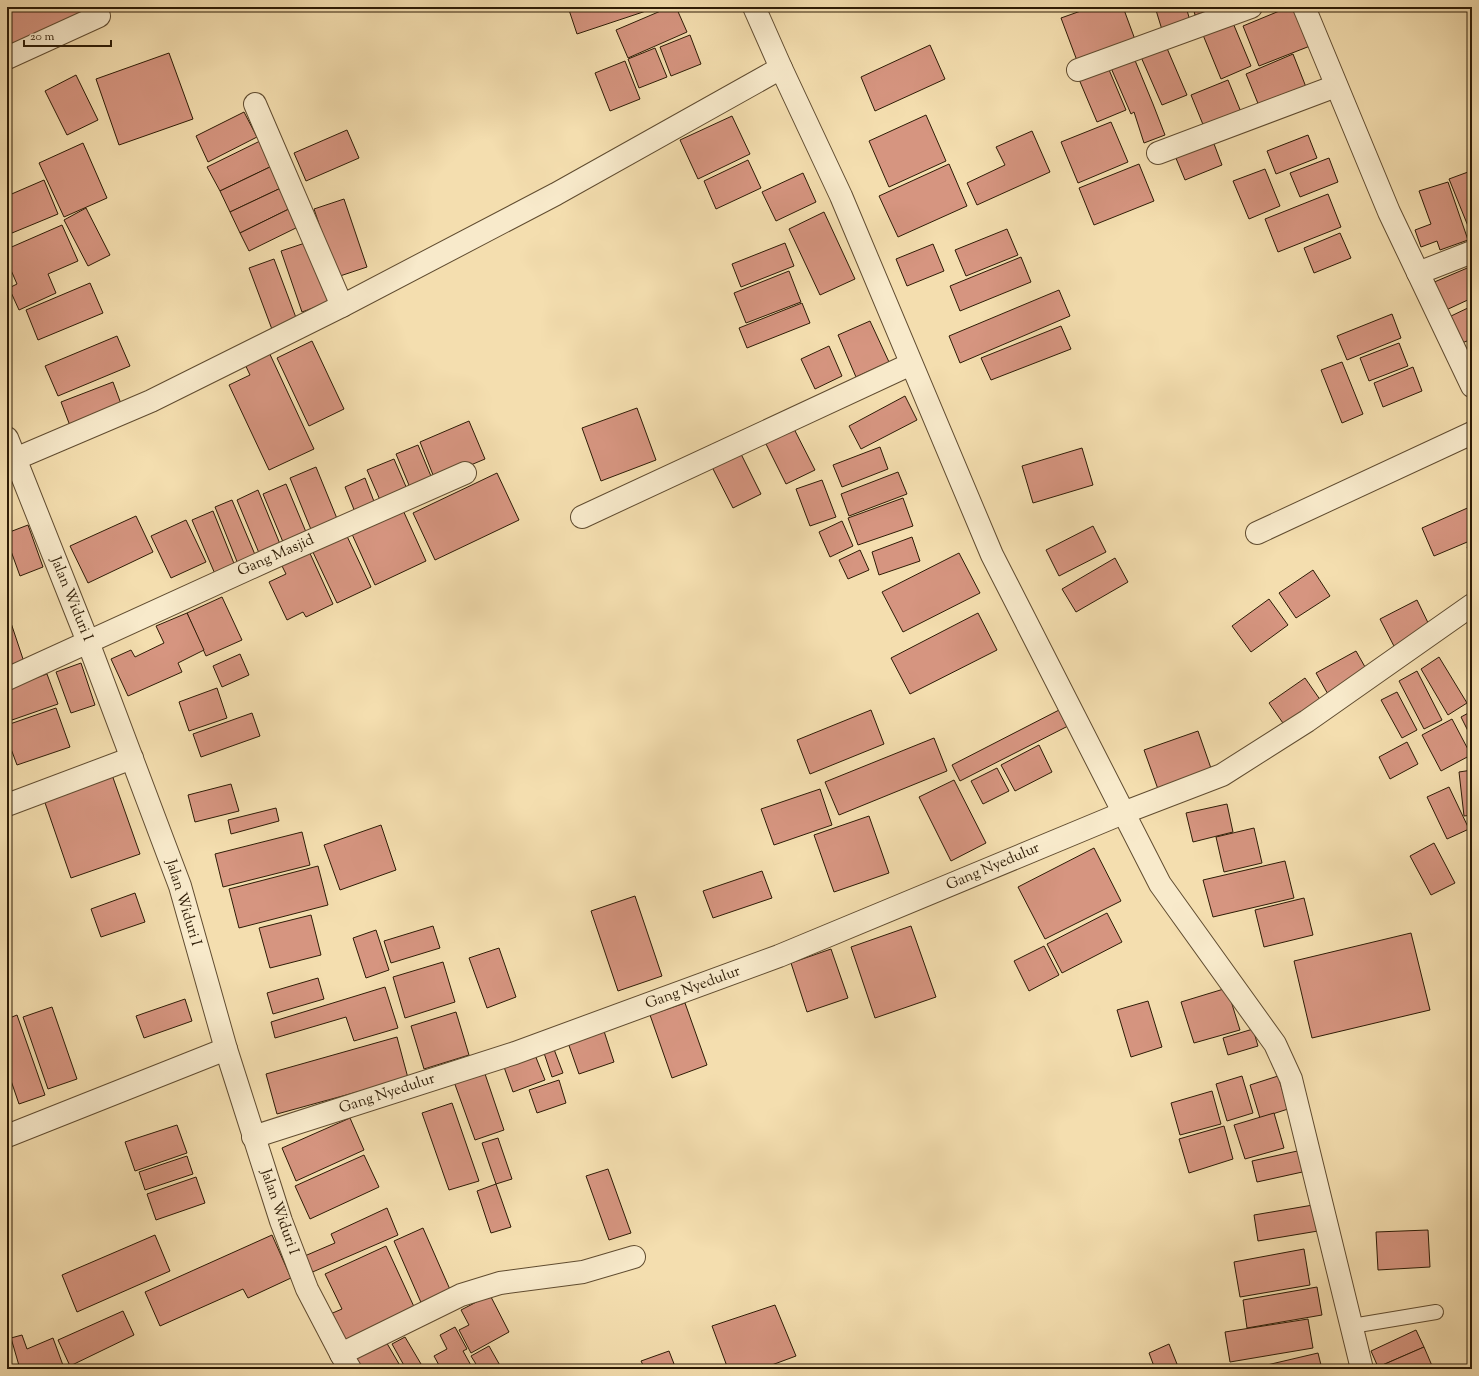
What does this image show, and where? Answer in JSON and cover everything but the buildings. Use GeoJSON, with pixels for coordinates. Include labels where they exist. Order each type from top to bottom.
{"type":"FeatureCollection","features":[{"type":"Feature","properties":{"kind":"street"},"geometry":{"type":"LineString","coordinates":[[754,7],[841,196],[992,554],[1160,884],[1275,1044],[1291,1079],[1362,1369]]}},
{"type":"Feature","properties":{"kind":"street"},"geometry":{"type":"LineString","coordinates":[[1078,70],[1252,7]]}},
{"type":"Feature","properties":{"kind":"street"},"geometry":{"type":"LineString","coordinates":[[1304,7],[1389,212],[1472,386]]}},
{"type":"Feature","properties":{"kind":"street"},"geometry":{"type":"LineString","coordinates":[[7,58],[99,16]]}},
{"type":"Feature","properties":{"kind":"street"},"geometry":{"type":"LineString","coordinates":[[15,459],[151,401],[342,306],[556,194],[781,68]]}},
{"type":"Feature","properties":{"kind":"street"},"geometry":{"type":"LineString","coordinates":[[1158,153],[1336,86]]}},
{"type":"Feature","properties":{"kind":"street"},"geometry":{"type":"LineString","coordinates":[[255,104],[342,306]]}},
{"type":"Feature","properties":{"kind":"street"},"geometry":{"type":"LineString","coordinates":[[1418,273],[1472,252]]}},
{"type":"Feature","properties":{"kind":"street"},"geometry":{"type":"LineString","coordinates":[[582,517],[911,364]]}},
{"type":"Feature","properties":{"kind":"street"},"geometry":{"type":"LineString","coordinates":[[1257,533],[1472,433]]}},
{"type":"Feature","properties":{"kind":"street","name":"Jalan Widuri I"},"geometry":{"type":"LineString","coordinates":[[7,438],[88,642],[180,886],[226,1049],[281,1221],[307,1289],[345,1362]]}},
{"type":"Feature","properties":{"kind":"street","name":"Gang Masjid"},"geometry":{"type":"LineString","coordinates":[[7,679],[270,559],[465,473]]}},
{"type":"Feature","properties":{"kind":"street","name":"Gang Nyedulur"},"geometry":{"type":"LineString","coordinates":[[253,1137],[515,1053],[778,956],[1123,812],[1222,775],[1307,721],[1472,605]]}},
{"type":"Feature","properties":{"kind":"street"},"geometry":{"type":"LineString","coordinates":[[7,805],[132,758]]}},
{"type":"Feature","properties":{"kind":"street"},"geometry":{"type":"LineString","coordinates":[[7,1136],[226,1049]]}},
{"type":"Feature","properties":{"kind":"street"},"geometry":{"type":"LineString","coordinates":[[345,1362],[461,1295],[500,1283],[583,1272],[634,1257]]}},
{"type":"Feature","properties":{"kind":"lane"},"geometry":{"type":"LineString","coordinates":[[1352,1326],[1436,1312]]}}]}
